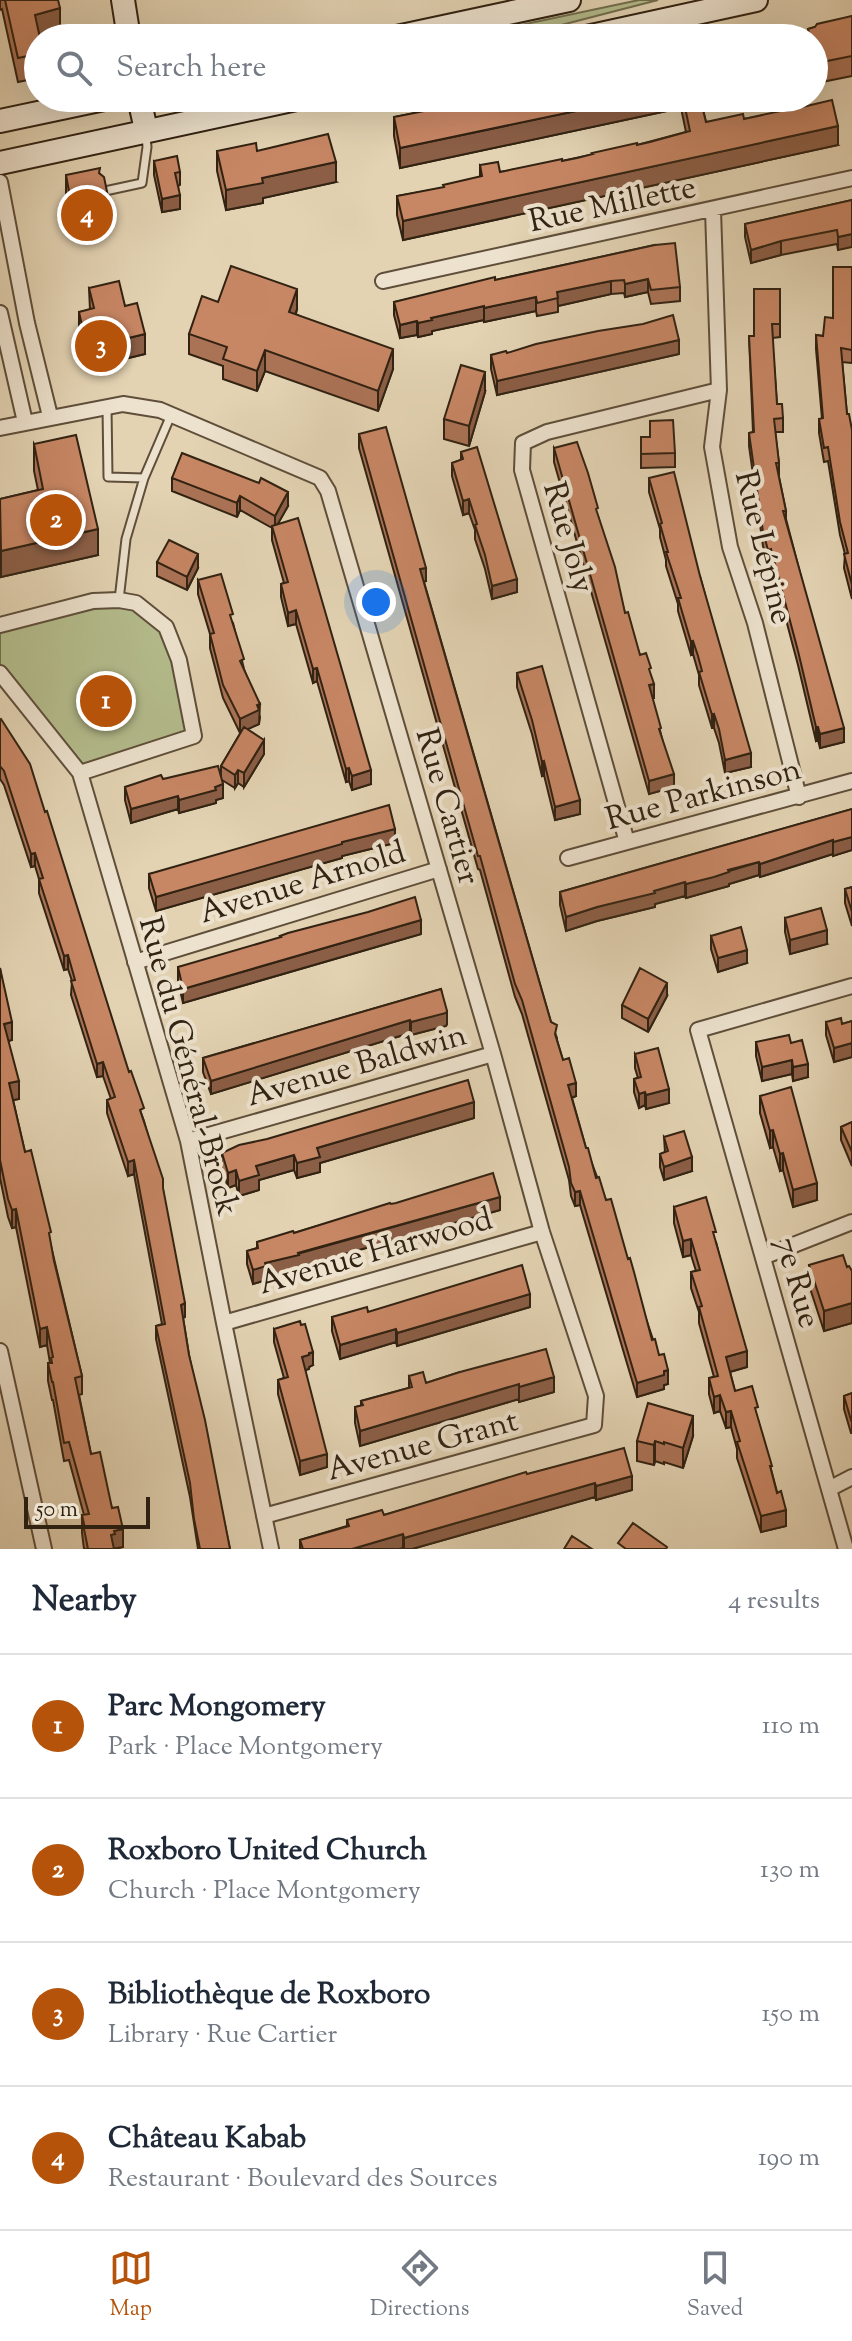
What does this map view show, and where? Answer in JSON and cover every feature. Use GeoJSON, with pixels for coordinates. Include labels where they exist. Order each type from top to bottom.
{"type":"FeatureCollection","features":[{"type":"Feature","properties":{"kind":"main road"},"geometry":{"type":"LineString","coordinates":[[123,0],[127,24]]}},
{"type":"Feature","properties":{"kind":"main road"},"geometry":{"type":"LineString","coordinates":[[457,24],[569,0]]}},
{"type":"Feature","properties":{"kind":"main road"},"geometry":{"type":"LineString","coordinates":[[646,24],[756,0]]}},
{"type":"Feature","properties":{"kind":"main road"},"geometry":{"type":"LineString","coordinates":[[0,121],[43,112]]}},
{"type":"Feature","properties":{"kind":"main road"},"geometry":{"type":"LineString","coordinates":[[142,112],[146,130]]}},
{"type":"Feature","properties":{"kind":"main road"},"geometry":{"type":"LineString","coordinates":[[0,163],[233,112]]}},
{"type":"Feature","properties":{"kind":"street","name":"Rue Millette"},"geometry":{"type":"LineString","coordinates":[[383,281],[852,178]]}},
{"type":"Feature","properties":{"kind":"street"},"geometry":{"type":"LineString","coordinates":[[0,182],[27,323],[50,416]]}},
{"type":"Feature","properties":{"kind":"street","name":"Rue Lépine"},"geometry":{"type":"LineString","coordinates":[[713,210],[719,390],[712,447],[730,547],[755,623],[799,797]]}},
{"type":"Feature","properties":{"kind":"street"},"geometry":{"type":"LineString","coordinates":[[0,313],[25,422],[0,428]]}},
{"type":"Feature","properties":{"kind":"street","name":"Rue Joly"},"geometry":{"type":"LineString","coordinates":[[627,842],[522,470],[523,443],[547,432],[719,390]]}},
{"type":"Feature","properties":{"kind":"street","name":"Rue Cartier"},"geometry":{"type":"LineString","coordinates":[[25,422],[123,404],[160,410],[320,478],[328,491],[542,1232],[596,1396],[594,1425]]}},
{"type":"Feature","properties":{"kind":"street"},"geometry":{"type":"LineString","coordinates":[[0,625],[93,601],[119,600],[136,603],[166,627],[179,660],[194,736],[80,773]]}},
{"type":"Feature","properties":{"kind":"street","name":"Rue du Général-Brock"},"geometry":{"type":"LineString","coordinates":[[0,673],[80,773],[188,1141],[271,1549]]}},
{"type":"Feature","properties":{"kind":"street","name":"Rue Parkinson"},"geometry":{"type":"LineString","coordinates":[[568,858],[852,781]]}},
{"type":"Feature","properties":{"kind":"street","name":"Avenue Arnold"},"geometry":{"type":"LineString","coordinates":[[135,962],[439,869]]}},
{"type":"Feature","properties":{"kind":"street","name":"7e Rue"},"geometry":{"type":"LineString","coordinates":[[846,1549],[698,1030],[852,986]]}},
{"type":"Feature","properties":{"kind":"street","name":"Avenue Baldwin"},"geometry":{"type":"LineString","coordinates":[[188,1141],[493,1054]]}},
{"type":"Feature","properties":{"kind":"street"},"geometry":{"type":"LineString","coordinates":[[763,1257],[852,1222]]}},
{"type":"Feature","properties":{"kind":"street","name":"Avenue Harwood"},"geometry":{"type":"LineString","coordinates":[[224,1323],[542,1232]]}},
{"type":"Feature","properties":{"kind":"street"},"geometry":{"type":"LineString","coordinates":[[0,1351],[4,1394],[44,1549]]}},
{"type":"Feature","properties":{"kind":"street","name":"Avenue Grant"},"geometry":{"type":"LineString","coordinates":[[264,1516],[594,1425]]}},
{"type":"Feature","properties":{"kind":"street"},"geometry":{"type":"LineString","coordinates":[[829,1489],[852,1477]]}},
{"type":"Feature","properties":{"kind":"lane"},"geometry":{"type":"LineString","coordinates":[[105,191],[142,183],[146,130]]}},
{"type":"Feature","properties":{"kind":"lane"},"geometry":{"type":"LineString","coordinates":[[107,406],[108,477],[144,478]]}},
{"type":"Feature","properties":{"kind":"lane"},"geometry":{"type":"LineString","coordinates":[[119,600],[126,539],[144,478],[171,415]]}},
{"type":"Feature","properties":{"kind":"green space"},"geometry":{"type":"Polygon","coordinates":[[[639,0],[658,0],[565,24],[526,24],[639,0]]]}},
{"type":"Feature","properties":{"kind":"green space"},"geometry":{"type":"Polygon","coordinates":[[[92,603],[124,605],[161,621],[194,731],[80,773],[0,672],[0,628],[92,603]]]}},
{"type":"Feature","properties":{"kind":"building"},"geometry":{"type":"Polygon","coordinates":[[[5,0],[58,0],[60,8],[35,15],[37,24],[24,24],[24,57],[18,58],[5,0]]]}},
{"type":"Feature","properties":{"kind":"building"},"geometry":{"type":"Polygon","coordinates":[[[852,16],[852,56],[828,61],[828,24],[817,24],[852,16]]]}},
{"type":"Feature","properties":{"kind":"building"},"geometry":{"type":"Polygon","coordinates":[[[832,100],[838,126],[403,221],[397,196],[482,176],[480,165],[498,162],[500,172],[577,158],[690,131],[686,112],[704,112],[706,122],[743,114],[744,119],[776,112],[828,112],[828,101],[832,100]]]}},
{"type":"Feature","properties":{"kind":"building"},"geometry":{"type":"Polygon","coordinates":[[[419,112],[571,112],[400,148],[394,117],[419,112]]]}},
{"type":"Feature","properties":{"kind":"building"},"geometry":{"type":"Polygon","coordinates":[[[328,134],[336,162],[262,178],[263,183],[226,190],[217,151],[256,143],[257,151],[328,134]]]}},
{"type":"Feature","properties":{"kind":"building"},"geometry":{"type":"Polygon","coordinates":[[[177,156],[180,172],[175,173],[180,195],[162,199],[154,161],[177,156]]]}},
{"type":"Feature","properties":{"kind":"building"},"geometry":{"type":"Polygon","coordinates":[[[100,168],[111,211],[74,218],[66,175],[100,168]]]}},
{"type":"Feature","properties":{"kind":"building"},"geometry":{"type":"Polygon","coordinates":[[[852,200],[852,234],[838,237],[837,230],[751,250],[745,224],[852,200]]]}},
{"type":"Feature","properties":{"kind":"building"},"geometry":{"type":"Polygon","coordinates":[[[675,243],[680,287],[651,290],[648,279],[625,284],[624,280],[611,281],[557,292],[558,298],[537,303],[536,297],[400,325],[394,302],[495,277],[495,280],[675,243]]]}},
{"type":"Feature","properties":{"kind":"building"},"geometry":{"type":"Polygon","coordinates":[[[231,266],[297,289],[289,312],[393,349],[378,391],[265,350],[257,371],[223,359],[227,347],[189,334],[202,296],[218,302],[231,266]]]}},
{"type":"Feature","properties":{"kind":"building"},"geometry":{"type":"Polygon","coordinates":[[[833,267],[852,267],[852,350],[841,348],[847,414],[852,430],[852,585],[844,554],[848,553],[828,447],[824,448],[819,419],[823,418],[816,335],[823,336],[825,317],[833,318],[833,267]]]}},
{"type":"Feature","properties":{"kind":"building"},"geometry":{"type":"Polygon","coordinates":[[[119,281],[125,306],[137,303],[145,334],[87,348],[79,312],[94,308],[89,288],[119,281]]]}},
{"type":"Feature","properties":{"kind":"building"},"geometry":{"type":"Polygon","coordinates":[[[754,289],[780,289],[780,324],[772,324],[777,404],[782,404],[783,418],[774,419],[779,463],[776,463],[786,511],[783,511],[844,728],[820,734],[771,549],[768,550],[763,532],[749,433],[754,432],[749,336],[754,336],[754,289]]]}},
{"type":"Feature","properties":{"kind":"building"},"geometry":{"type":"Polygon","coordinates":[[[673,315],[679,340],[497,381],[491,355],[673,315]]]}},
{"type":"Feature","properties":{"kind":"building"},"geometry":{"type":"Polygon","coordinates":[[[461,365],[485,372],[469,426],[444,419],[461,365]]]}},
{"type":"Feature","properties":{"kind":"building"},"geometry":{"type":"Polygon","coordinates":[[[673,420],[675,453],[641,454],[641,437],[650,437],[650,421],[673,420]]]}},
{"type":"Feature","properties":{"kind":"building"},"geometry":{"type":"Polygon","coordinates":[[[386,427],[426,568],[420,569],[504,860],[551,1022],[557,1025],[555,1034],[563,1060],[569,1058],[576,1083],[568,1085],[586,1148],[606,1200],[611,1199],[652,1340],[655,1339],[659,1355],[664,1354],[668,1370],[664,1371],[664,1375],[637,1383],[580,1191],[575,1192],[571,1183],[522,1000],[478,856],[359,434],[386,427]]]}},
{"type":"Feature","properties":{"kind":"building"},"geometry":{"type":"Polygon","coordinates":[[[76,435],[98,529],[1,551],[0,499],[43,489],[34,444],[76,435]]]}},
{"type":"Feature","properties":{"kind":"building"},"geometry":{"type":"Polygon","coordinates":[[[577,442],[615,567],[625,613],[628,612],[640,655],[646,653],[651,668],[654,684],[649,685],[674,774],[649,781],[554,448],[577,442]]]}},
{"type":"Feature","properties":{"kind":"building"},"geometry":{"type":"Polygon","coordinates":[[[477,447],[517,579],[492,586],[469,499],[463,501],[452,463],[463,459],[461,452],[477,447]]]}},
{"type":"Feature","properties":{"kind":"building"},"geometry":{"type":"Polygon","coordinates":[[[182,453],[259,483],[261,478],[288,492],[275,516],[240,496],[237,503],[172,478],[182,453]]]}},
{"type":"Feature","properties":{"kind":"building"},"geometry":{"type":"Polygon","coordinates":[[[674,472],[700,576],[751,753],[725,760],[719,729],[699,672],[702,671],[698,656],[678,598],[681,598],[666,552],[662,523],[649,478],[674,472]]]}},
{"type":"Feature","properties":{"kind":"building"},"geometry":{"type":"Polygon","coordinates":[[[298,518],[371,770],[352,776],[349,768],[346,769],[317,668],[313,669],[296,610],[288,613],[281,584],[288,582],[272,526],[298,518]]]}},
{"type":"Feature","properties":{"kind":"building"},"geometry":{"type":"Polygon","coordinates":[[[169,540],[198,554],[187,577],[157,562],[169,540]]]}},
{"type":"Feature","properties":{"kind":"building"},"geometry":{"type":"Polygon","coordinates":[[[221,574],[244,659],[240,661],[260,704],[257,705],[259,710],[240,719],[223,685],[210,634],[214,633],[198,580],[221,574]]]}},
{"type":"Feature","properties":{"kind":"building"},"geometry":{"type":"Polygon","coordinates":[[[542,666],[580,800],[555,807],[517,673],[542,666]]]}},
{"type":"Feature","properties":{"kind":"building"},"geometry":{"type":"Polygon","coordinates":[[[1,719],[30,764],[129,1072],[144,1108],[140,1110],[163,1179],[185,1303],[181,1305],[189,1355],[230,1549],[200,1549],[190,1483],[156,1326],[165,1324],[134,1160],[128,1162],[107,1100],[115,1097],[103,1062],[97,1064],[71,981],[75,980],[68,955],[64,956],[39,879],[43,878],[35,853],[31,854],[0,766],[1,719]]]}},
{"type":"Feature","properties":{"kind":"building"},"geometry":{"type":"Polygon","coordinates":[[[244,727],[264,740],[244,773],[238,770],[235,775],[221,766],[244,727]]]}},
{"type":"Feature","properties":{"kind":"building"},"geometry":{"type":"Polygon","coordinates":[[[218,766],[223,784],[215,787],[216,790],[179,800],[178,796],[131,809],[125,787],[161,775],[163,779],[218,766]]]}},
{"type":"Feature","properties":{"kind":"building"},"geometry":{"type":"Polygon","coordinates":[[[389,805],[395,829],[156,897],[149,874],[389,805]]]}},
{"type":"Feature","properties":{"kind":"building"},"geometry":{"type":"Polygon","coordinates":[[[852,809],[852,837],[566,917],[560,892],[852,809]]]}},
{"type":"Feature","properties":{"kind":"building"},"geometry":{"type":"Polygon","coordinates":[[[852,887],[852,912],[845,889],[852,887]]]}},
{"type":"Feature","properties":{"kind":"building"},"geometry":{"type":"Polygon","coordinates":[[[415,897],[421,920],[183,989],[178,967],[415,897]]]}},
{"type":"Feature","properties":{"kind":"building"},"geometry":{"type":"Polygon","coordinates":[[[821,908],[827,930],[790,940],[785,918],[821,908]]]}},
{"type":"Feature","properties":{"kind":"building"},"geometry":{"type":"Polygon","coordinates":[[[741,927],[747,950],[718,958],[711,936],[741,927]]]}},
{"type":"Feature","properties":{"kind":"building"},"geometry":{"type":"Polygon","coordinates":[[[0,968],[12,1022],[4,1024],[19,1081],[9,1083],[25,1152],[31,1150],[51,1232],[54,1261],[82,1376],[75,1378],[91,1454],[100,1452],[112,1508],[118,1507],[123,1529],[111,1535],[114,1549],[88,1549],[82,1515],[89,1514],[69,1442],[64,1443],[48,1363],[52,1363],[53,1357],[47,1327],[40,1329],[16,1209],[12,1210],[8,1199],[0,1160],[0,968]]]}},
{"type":"Feature","properties":{"kind":"building"},"geometry":{"type":"Polygon","coordinates":[[[640,968],[667,983],[648,1019],[622,1005],[640,968]]]}},
{"type":"Feature","properties":{"kind":"building"},"geometry":{"type":"Polygon","coordinates":[[[441,989],[446,1013],[410,1020],[211,1081],[203,1058],[441,989]]]}},
{"type":"Feature","properties":{"kind":"building"},"geometry":{"type":"Polygon","coordinates":[[[841,1018],[842,1024],[852,1021],[852,1043],[834,1048],[826,1022],[841,1018]]]}},
{"type":"Feature","properties":{"kind":"building"},"geometry":{"type":"Polygon","coordinates":[[[789,1035],[791,1043],[802,1040],[808,1064],[793,1067],[792,1060],[762,1067],[756,1042],[789,1035]]]}},
{"type":"Feature","properties":{"kind":"building"},"geometry":{"type":"Polygon","coordinates":[[[658,1048],[669,1089],[639,1094],[634,1079],[641,1077],[635,1054],[658,1048]]]}},
{"type":"Feature","properties":{"kind":"building"},"geometry":{"type":"Polygon","coordinates":[[[468,1080],[474,1102],[317,1148],[320,1157],[297,1163],[294,1155],[256,1166],[259,1175],[239,1181],[236,1170],[228,1173],[222,1153],[239,1145],[468,1080]]]}},
{"type":"Feature","properties":{"kind":"building"},"geometry":{"type":"Polygon","coordinates":[[[791,1087],[817,1183],[793,1190],[783,1153],[780,1154],[773,1130],[770,1131],[760,1096],[791,1087]]]}},
{"type":"Feature","properties":{"kind":"building"},"geometry":{"type":"Polygon","coordinates":[[[852,1122],[852,1152],[841,1127],[852,1122]]]}},
{"type":"Feature","properties":{"kind":"building"},"geometry":{"type":"Polygon","coordinates":[[[684,1131],[692,1157],[664,1167],[660,1154],[668,1151],[664,1137],[684,1131]]]}},
{"type":"Feature","properties":{"kind":"building"},"geometry":{"type":"Polygon","coordinates":[[[493,1173],[500,1197],[298,1253],[253,1270],[247,1251],[258,1248],[257,1242],[493,1173]]]}},
{"type":"Feature","properties":{"kind":"building"},"geometry":{"type":"Polygon","coordinates":[[[706,1197],[747,1351],[726,1357],[735,1391],[752,1386],[777,1493],[781,1491],[786,1510],[761,1516],[737,1442],[740,1441],[731,1411],[726,1412],[720,1395],[714,1397],[709,1378],[718,1376],[691,1272],[700,1270],[691,1239],[683,1241],[674,1207],[706,1197]]]}},
{"type":"Feature","properties":{"kind":"building"},"geometry":{"type":"Polygon","coordinates":[[[843,1255],[852,1271],[852,1303],[824,1311],[809,1265],[843,1255]]]}},
{"type":"Feature","properties":{"kind":"building"},"geometry":{"type":"Polygon","coordinates":[[[522,1265],[530,1294],[397,1333],[396,1329],[340,1345],[332,1317],[367,1307],[368,1312],[522,1265]]]}},
{"type":"Feature","properties":{"kind":"building"},"geometry":{"type":"Polygon","coordinates":[[[300,1321],[301,1325],[305,1324],[313,1352],[302,1357],[327,1454],[300,1461],[278,1380],[288,1377],[274,1329],[300,1321]]]}},
{"type":"Feature","properties":{"kind":"building"},"geometry":{"type":"Polygon","coordinates":[[[546,1349],[554,1377],[519,1387],[519,1384],[360,1431],[355,1407],[363,1405],[361,1401],[412,1387],[409,1376],[423,1372],[426,1383],[546,1349]]]}},
{"type":"Feature","properties":{"kind":"building"},"geometry":{"type":"Polygon","coordinates":[[[852,1393],[852,1419],[851,1420],[844,1396],[852,1393]]]}},
{"type":"Feature","properties":{"kind":"building"},"geometry":{"type":"Polygon","coordinates":[[[648,1403],[693,1416],[683,1448],[664,1442],[655,1441],[654,1445],[637,1441],[648,1403]]]}},
{"type":"Feature","properties":{"kind":"building"},"geometry":{"type":"Polygon","coordinates":[[[624,1448],[632,1476],[596,1486],[595,1483],[404,1538],[403,1534],[352,1549],[303,1549],[300,1540],[349,1526],[347,1520],[382,1510],[384,1515],[526,1472],[624,1448]]]}},
{"type":"Feature","properties":{"kind":"building"},"geometry":{"type":"Polygon","coordinates":[[[633,1523],[666,1549],[626,1549],[618,1543],[633,1523]]]}},
{"type":"Feature","properties":{"kind":"building"},"geometry":{"type":"Polygon","coordinates":[[[572,1536],[592,1549],[564,1549],[572,1536]]]}},
{"type":"Feature","properties":{"kind":"place","name":"Château Kabab"},"geometry":{"type":"Point","coordinates":[87,215]}},
{"type":"Feature","properties":{"kind":"place","name":"Bibliothèque de Roxboro"},"geometry":{"type":"Point","coordinates":[101,346]}},
{"type":"Feature","properties":{"kind":"place","name":"Roxboro United Church"},"geometry":{"type":"Point","coordinates":[56,520]}},
{"type":"Feature","properties":{"kind":"place","name":"Parc Mongomery"},"geometry":{"type":"Point","coordinates":[106,701]}}]}
